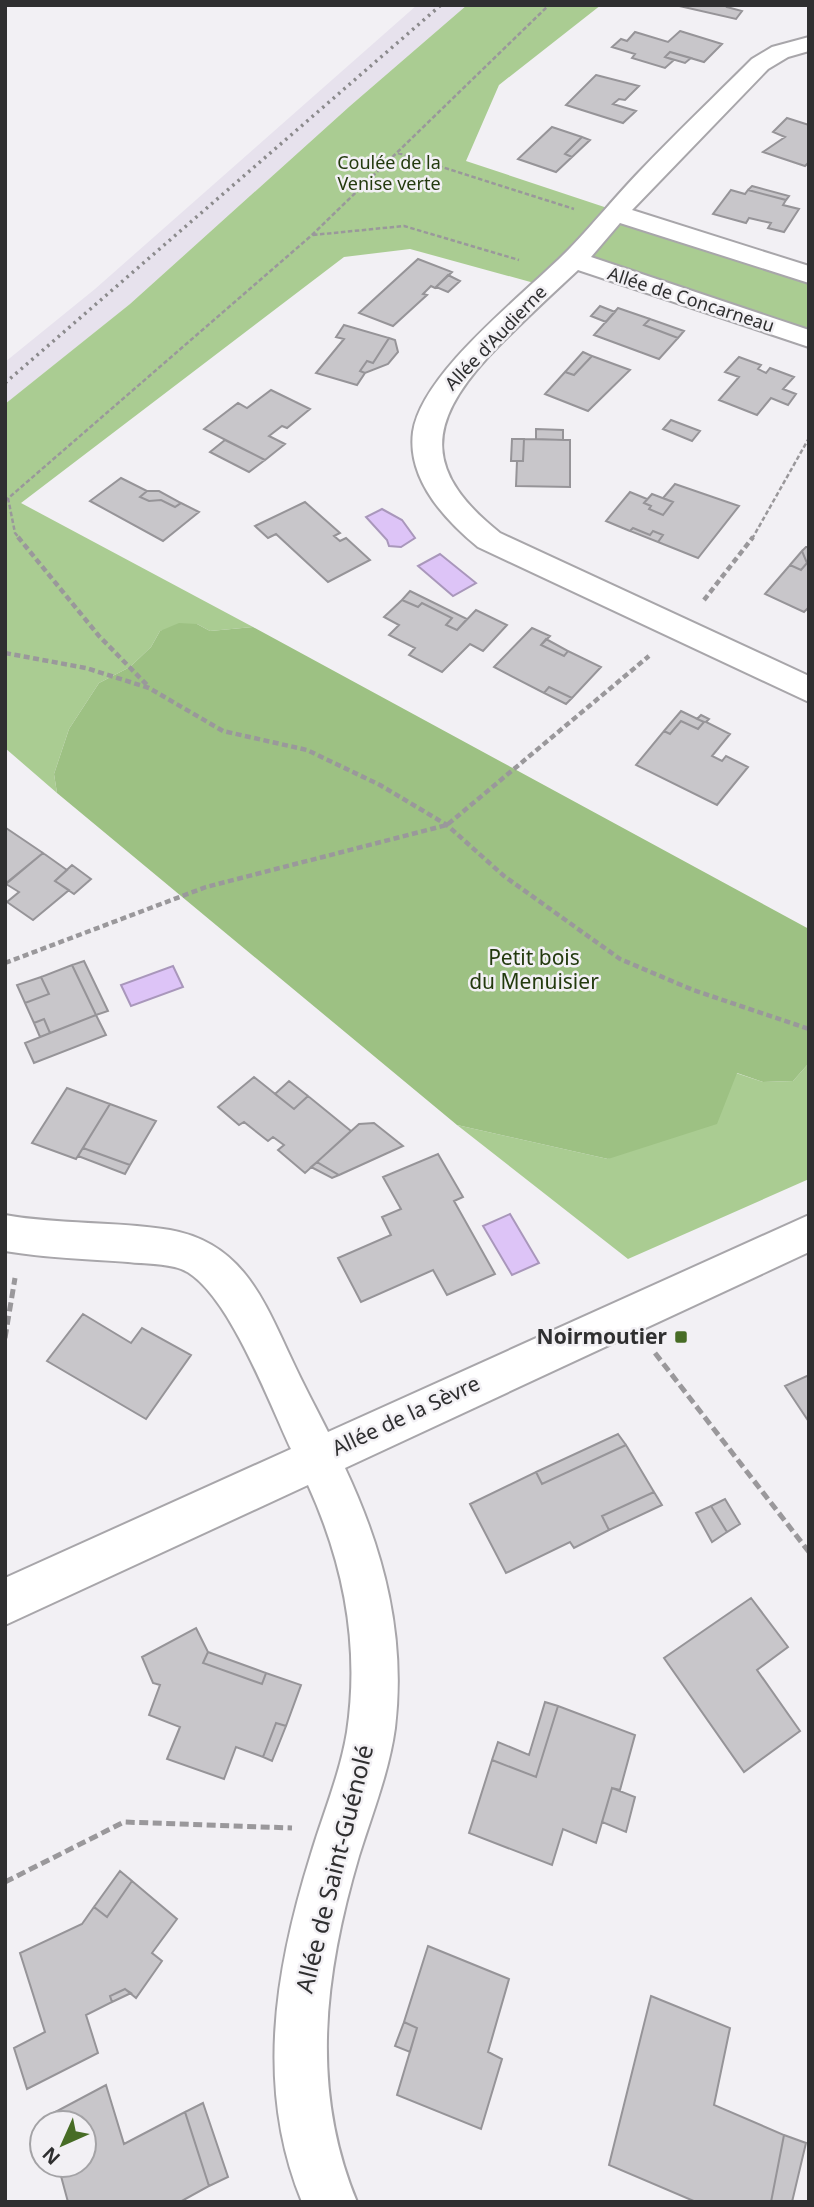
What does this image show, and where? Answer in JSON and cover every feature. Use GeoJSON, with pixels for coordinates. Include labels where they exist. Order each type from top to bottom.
{"type":"FeatureCollection","features":[{"type":"Feature","properties":{"kind":"street","name":"Allée d'Audierne"},"geometry":{"type":"LineString","coordinates":[[809,44],[780,52],[760,64],[446,388],[437,402],[428,429],[429,461],[450,502],[472,527],[489,540],[809,690]]}},
{"type":"Feature","properties":{"kind":"street"},"geometry":{"type":"LineString","coordinates":[[612,216],[809,275]]}},
{"type":"Feature","properties":{"kind":"street","name":"Allée de Concarneau"},"geometry":{"type":"LineString","coordinates":[[566,266],[809,339]]}},
{"type":"Feature","properties":{"kind":"street","name":"Allée de la Sèvre"},"geometry":{"type":"LineString","coordinates":[[5,1602],[809,1233]]}},
{"type":"Feature","properties":{"kind":"street","name":"Allée de Saint-Guénolé"},"geometry":{"type":"LineString","coordinates":[[13,1234],[163,1247],[196,1256],[211,1265],[236,1292],[319,1457],[356,1547],[369,1597],[374,1632],[375,1673],[365,1761],[342,1830],[306,1967],[299,2022],[298,2071],[308,2136],[330,2202]]}},
{"type":"Feature","properties":{"kind":"path"},"geometry":{"type":"LineString","coordinates":[[149,688],[99,636],[15,533],[6,499],[312,235],[549,5]]}},
{"type":"Feature","properties":{"kind":"path"},"geometry":{"type":"LineString","coordinates":[[398,153],[612,216]]}},
{"type":"Feature","properties":{"kind":"path"},"geometry":{"type":"LineString","coordinates":[[312,235],[404,226],[566,266]]}},
{"type":"Feature","properties":{"kind":"path"},"geometry":{"type":"LineString","coordinates":[[5,963],[206,887],[447,825],[681,629],[754,537],[771,510],[797,454],[809,438]]}},
{"type":"Feature","properties":{"kind":"path"},"geometry":{"type":"LineString","coordinates":[[5,653],[74,665],[149,688],[223,731],[307,750],[380,785],[447,825],[504,876],[620,959],[693,990],[809,1029]]}},
{"type":"Feature","properties":{"kind":"path"},"geometry":{"type":"LineString","coordinates":[[5,1338],[13,1234]]}},
{"type":"Feature","properties":{"kind":"path"},"geometry":{"type":"LineString","coordinates":[[627,1316],[809,1552]]}},
{"type":"Feature","properties":{"kind":"path"},"geometry":{"type":"LineString","coordinates":[[5,1882],[124,1822],[342,1830]]}},
{"type":"Feature","properties":{"kind":"shaded area"},"geometry":{"type":"Polygon","coordinates":[[[417,5],[467,5],[130,304],[5,404],[5,362],[95,289],[417,5]]]}},
{"type":"Feature","properties":{"kind":"shaded area"},"geometry":{"type":"Polygon","coordinates":[[[382,509],[402,520],[415,538],[401,547],[389,546],[387,540],[366,517],[382,509]]]}},
{"type":"Feature","properties":{"kind":"shaded area"},"geometry":{"type":"Polygon","coordinates":[[[440,554],[476,583],[453,596],[418,566],[440,554]]]}},
{"type":"Feature","properties":{"kind":"shaded area"},"geometry":{"type":"Polygon","coordinates":[[[173,966],[183,987],[131,1006],[121,985],[173,966]]]}},
{"type":"Feature","properties":{"kind":"shaded area"},"geometry":{"type":"Polygon","coordinates":[[[510,1214],[539,1263],[512,1275],[483,1226],[510,1214]]]}},
{"type":"Feature","properties":{"kind":"green space","name":"Coulée de la Venise verte"},"geometry":{"type":"Polygon","coordinates":[[[467,5],[601,5],[499,85],[466,161],[809,275],[809,339],[573,260],[545,286],[410,249],[344,257],[21,503],[253,627],[210,631],[197,624],[160,631],[151,647],[130,667],[99,683],[69,729],[54,774],[57,793],[5,748],[5,404],[130,304],[467,5]]]}},
{"type":"Feature","properties":{"kind":"green space","name":"Petit bois du Menuisier"},"geometry":{"type":"Polygon","coordinates":[[[179,623],[197,624],[210,631],[253,627],[809,929],[809,1063],[793,1081],[763,1082],[737,1073],[717,1124],[608,1159],[457,1125],[57,793],[54,774],[69,729],[99,683],[130,667],[151,647],[160,631],[179,623]]]}},
{"type":"Feature","properties":{"kind":"green space"},"geometry":{"type":"Polygon","coordinates":[[[809,1063],[809,1179],[628,1259],[457,1125],[608,1159],[736,1073],[763,1082],[793,1081],[809,1063]]]}},
{"type":"Feature","properties":{"kind":"building"},"geometry":{"type":"Polygon","coordinates":[[[675,5],[728,5],[727,7],[742,11],[736,19],[675,5]]]}},
{"type":"Feature","properties":{"kind":"building"},"geometry":{"type":"Polygon","coordinates":[[[680,31],[722,44],[704,62],[670,52],[665,57],[674,60],[665,68],[632,58],[635,54],[612,47],[621,39],[627,41],[635,32],[668,42],[680,31]]]}},
{"type":"Feature","properties":{"kind":"building"},"geometry":{"type":"Polygon","coordinates":[[[670,52],[691,58],[685,63],[665,57],[670,52]]]}},
{"type":"Feature","properties":{"kind":"building"},"geometry":{"type":"Polygon","coordinates":[[[596,75],[639,86],[625,100],[619,99],[613,104],[636,111],[623,123],[566,105],[596,75]]]}},
{"type":"Feature","properties":{"kind":"building"},"geometry":{"type":"Polygon","coordinates":[[[787,118],[809,125],[809,162],[805,166],[763,152],[785,137],[773,132],[787,118]]]}},
{"type":"Feature","properties":{"kind":"building"},"geometry":{"type":"Polygon","coordinates":[[[552,127],[582,137],[565,154],[572,157],[556,172],[518,159],[552,127]]]}},
{"type":"Feature","properties":{"kind":"building"},"geometry":{"type":"Polygon","coordinates":[[[582,137],[590,140],[572,157],[565,154],[582,137]]]}},
{"type":"Feature","properties":{"kind":"building"},"geometry":{"type":"Polygon","coordinates":[[[752,186],[789,196],[786,200],[748,190],[752,186]]]}},
{"type":"Feature","properties":{"kind":"building"},"geometry":{"type":"Polygon","coordinates":[[[731,190],[745,194],[748,190],[786,200],[783,205],[799,209],[784,232],[768,228],[771,223],[749,218],[746,223],[713,214],[731,190]]]}},
{"type":"Feature","properties":{"kind":"building"},"geometry":{"type":"Polygon","coordinates":[[[418,259],[452,272],[435,288],[431,286],[423,294],[427,295],[393,326],[359,313],[418,259]]]}},
{"type":"Feature","properties":{"kind":"building"},"geometry":{"type":"Polygon","coordinates":[[[448,275],[460,281],[448,292],[436,287],[448,275]]]}},
{"type":"Feature","properties":{"kind":"building"},"geometry":{"type":"Polygon","coordinates":[[[600,306],[615,312],[606,322],[591,316],[600,306]]]}},
{"type":"Feature","properties":{"kind":"building"},"geometry":{"type":"Polygon","coordinates":[[[618,308],[650,319],[644,325],[678,338],[659,359],[594,335],[618,308]]]}},
{"type":"Feature","properties":{"kind":"building"},"geometry":{"type":"Polygon","coordinates":[[[650,319],[684,331],[678,338],[644,325],[650,319]]]}},
{"type":"Feature","properties":{"kind":"building"},"geometry":{"type":"Polygon","coordinates":[[[344,325],[389,338],[373,363],[367,361],[360,371],[365,373],[357,385],[316,373],[344,339],[336,337],[344,325]]]}},
{"type":"Feature","properties":{"kind":"building"},"geometry":{"type":"Polygon","coordinates":[[[389,338],[395,340],[398,352],[388,364],[365,373],[360,371],[367,361],[373,363],[389,338]]]}},
{"type":"Feature","properties":{"kind":"building"},"geometry":{"type":"Polygon","coordinates":[[[583,352],[592,356],[574,375],[565,372],[583,352]]]}},
{"type":"Feature","properties":{"kind":"building"},"geometry":{"type":"Polygon","coordinates":[[[592,356],[630,370],[588,411],[545,394],[565,372],[574,375],[592,356]]]}},
{"type":"Feature","properties":{"kind":"building"},"geometry":{"type":"Polygon","coordinates":[[[739,357],[761,365],[758,369],[766,373],[770,368],[794,377],[783,389],[796,394],[788,405],[771,398],[757,415],[719,400],[739,377],[725,372],[739,357]]]}},
{"type":"Feature","properties":{"kind":"building"},"geometry":{"type":"Polygon","coordinates":[[[271,390],[310,409],[287,428],[282,426],[269,436],[285,444],[265,460],[204,429],[238,403],[247,408],[271,390]]]}},
{"type":"Feature","properties":{"kind":"building"},"geometry":{"type":"Polygon","coordinates":[[[671,420],[700,431],[692,441],[663,429],[671,420]]]}},
{"type":"Feature","properties":{"kind":"building"},"geometry":{"type":"Polygon","coordinates":[[[536,429],[563,430],[563,440],[536,439],[536,429]]]}},
{"type":"Feature","properties":{"kind":"building"},"geometry":{"type":"Polygon","coordinates":[[[512,439],[524,439],[523,461],[511,461],[512,439]]]}},
{"type":"Feature","properties":{"kind":"building"},"geometry":{"type":"Polygon","coordinates":[[[524,439],[570,440],[570,487],[516,486],[517,461],[523,461],[524,439]]]}},
{"type":"Feature","properties":{"kind":"building"},"geometry":{"type":"Polygon","coordinates":[[[225,440],[265,460],[249,472],[210,452],[225,440]]]}},
{"type":"Feature","properties":{"kind":"building"},"geometry":{"type":"Polygon","coordinates":[[[121,478],[147,491],[140,497],[149,501],[161,500],[175,507],[181,503],[199,512],[163,541],[90,501],[121,478]]]}},
{"type":"Feature","properties":{"kind":"building"},"geometry":{"type":"Polygon","coordinates":[[[675,484],[739,506],[698,558],[658,542],[663,535],[653,531],[650,535],[633,528],[630,531],[606,521],[630,492],[647,499],[644,503],[651,506],[649,509],[663,515],[673,502],[663,498],[675,484]]]}},
{"type":"Feature","properties":{"kind":"building"},"geometry":{"type":"Polygon","coordinates":[[[147,491],[159,491],[181,503],[175,507],[161,500],[149,501],[140,497],[147,491]]]}},
{"type":"Feature","properties":{"kind":"building"},"geometry":{"type":"Polygon","coordinates":[[[652,494],[673,502],[663,515],[649,509],[651,506],[644,503],[652,494]]]}},
{"type":"Feature","properties":{"kind":"building"},"geometry":{"type":"Polygon","coordinates":[[[305,502],[340,533],[334,536],[340,541],[346,538],[370,560],[328,582],[276,534],[268,538],[255,526],[305,502]]]}},
{"type":"Feature","properties":{"kind":"building"},"geometry":{"type":"Polygon","coordinates":[[[633,528],[650,535],[653,531],[663,535],[658,542],[630,531],[633,528]]]}},
{"type":"Feature","properties":{"kind":"building"},"geometry":{"type":"Polygon","coordinates":[[[809,547],[809,607],[804,612],[765,594],[790,565],[801,570],[807,563],[802,551],[809,547]]]}},
{"type":"Feature","properties":{"kind":"building"},"geometry":{"type":"Polygon","coordinates":[[[802,551],[807,563],[801,570],[790,565],[802,551]]]}},
{"type":"Feature","properties":{"kind":"building"},"geometry":{"type":"Polygon","coordinates":[[[410,591],[467,619],[457,630],[446,625],[452,618],[422,603],[418,607],[402,600],[410,591]]]}},
{"type":"Feature","properties":{"kind":"building"},"geometry":{"type":"Polygon","coordinates":[[[402,600],[418,607],[422,603],[452,618],[446,625],[457,630],[476,610],[507,625],[483,651],[470,644],[442,672],[409,655],[415,648],[389,635],[399,625],[384,617],[402,600]]]}},
{"type":"Feature","properties":{"kind":"building"},"geometry":{"type":"Polygon","coordinates":[[[532,628],[550,636],[541,645],[564,656],[568,651],[601,667],[572,698],[549,687],[544,693],[494,667],[532,628]]]}},
{"type":"Feature","properties":{"kind":"building"},"geometry":{"type":"Polygon","coordinates":[[[546,639],[568,651],[564,656],[541,645],[546,639]]]}},
{"type":"Feature","properties":{"kind":"building"},"geometry":{"type":"Polygon","coordinates":[[[549,687],[572,698],[566,704],[544,693],[549,687]]]}},
{"type":"Feature","properties":{"kind":"building"},"geometry":{"type":"Polygon","coordinates":[[[681,711],[704,722],[698,729],[681,721],[670,734],[664,731],[681,711]]]}},
{"type":"Feature","properties":{"kind":"building"},"geometry":{"type":"Polygon","coordinates":[[[701,715],[709,719],[706,722],[730,734],[712,756],[722,761],[726,756],[748,767],[717,805],[636,765],[664,731],[670,734],[681,721],[698,729],[704,722],[697,719],[701,715]]]}},
{"type":"Feature","properties":{"kind":"building"},"geometry":{"type":"Polygon","coordinates":[[[5,828],[43,853],[5,884],[5,828]]]}},
{"type":"Feature","properties":{"kind":"building"},"geometry":{"type":"Polygon","coordinates":[[[43,853],[67,870],[55,881],[69,890],[33,920],[7,902],[19,892],[6,884],[43,853]]]}},
{"type":"Feature","properties":{"kind":"building"},"geometry":{"type":"Polygon","coordinates":[[[72,865],[91,879],[74,894],[55,881],[72,865]]]}},
{"type":"Feature","properties":{"kind":"building"},"geometry":{"type":"Polygon","coordinates":[[[84,961],[108,1011],[96,1015],[72,965],[84,961]]]}},
{"type":"Feature","properties":{"kind":"building"},"geometry":{"type":"Polygon","coordinates":[[[72,965],[96,1015],[50,1033],[44,1019],[34,1023],[25,1003],[49,994],[41,977],[72,965]]]}},
{"type":"Feature","properties":{"kind":"building"},"geometry":{"type":"Polygon","coordinates":[[[41,977],[49,994],[25,1003],[17,985],[41,977]]]}},
{"type":"Feature","properties":{"kind":"building"},"geometry":{"type":"Polygon","coordinates":[[[96,1015],[106,1035],[34,1063],[25,1043],[96,1015]]]}},
{"type":"Feature","properties":{"kind":"building"},"geometry":{"type":"Polygon","coordinates":[[[44,1019],[50,1033],[40,1037],[34,1023],[44,1019]]]}},
{"type":"Feature","properties":{"kind":"building"},"geometry":{"type":"Polygon","coordinates":[[[254,1077],[294,1109],[308,1096],[351,1131],[305,1173],[278,1150],[284,1145],[273,1137],[268,1141],[244,1122],[239,1125],[218,1107],[254,1077]]]}},
{"type":"Feature","properties":{"kind":"building"},"geometry":{"type":"Polygon","coordinates":[[[289,1081],[308,1096],[294,1109],[275,1094],[289,1081]]]}},
{"type":"Feature","properties":{"kind":"building"},"geometry":{"type":"Polygon","coordinates":[[[67,1088],[110,1104],[76,1159],[32,1143],[67,1088]]]}},
{"type":"Feature","properties":{"kind":"building"},"geometry":{"type":"Polygon","coordinates":[[[110,1104],[156,1121],[130,1165],[83,1148],[110,1104]]]}},
{"type":"Feature","properties":{"kind":"building"},"geometry":{"type":"Polygon","coordinates":[[[374,1123],[403,1146],[339,1175],[317,1162],[359,1124],[374,1123]]]}},
{"type":"Feature","properties":{"kind":"building"},"geometry":{"type":"Polygon","coordinates":[[[83,1148],[130,1165],[125,1174],[78,1156],[83,1148]]]}},
{"type":"Feature","properties":{"kind":"building"},"geometry":{"type":"Polygon","coordinates":[[[438,1154],[463,1197],[454,1201],[495,1274],[447,1295],[433,1270],[361,1302],[338,1258],[391,1235],[382,1217],[401,1209],[383,1177],[438,1154]]]}},
{"type":"Feature","properties":{"kind":"building"},"geometry":{"type":"Polygon","coordinates":[[[317,1162],[339,1175],[332,1178],[311,1167],[317,1162]]]}},
{"type":"Feature","properties":{"kind":"building"},"geometry":{"type":"Polygon","coordinates":[[[83,1314],[131,1343],[142,1328],[191,1355],[146,1419],[47,1361],[83,1314]]]}},
{"type":"Feature","properties":{"kind":"building"},"geometry":{"type":"Polygon","coordinates":[[[809,1375],[809,1422],[785,1386],[809,1375]]]}},
{"type":"Feature","properties":{"kind":"building"},"geometry":{"type":"Polygon","coordinates":[[[618,1434],[626,1445],[542,1484],[536,1472],[618,1434]]]}},
{"type":"Feature","properties":{"kind":"building"},"geometry":{"type":"Polygon","coordinates":[[[626,1445],[654,1492],[602,1516],[609,1530],[574,1548],[570,1542],[506,1573],[470,1504],[536,1472],[542,1484],[626,1445]]]}},
{"type":"Feature","properties":{"kind":"building"},"geometry":{"type":"Polygon","coordinates":[[[654,1492],[662,1505],[609,1530],[602,1516],[654,1492]]]}},
{"type":"Feature","properties":{"kind":"building"},"geometry":{"type":"Polygon","coordinates":[[[725,1499],[740,1524],[727,1532],[711,1506],[725,1499]]]}},
{"type":"Feature","properties":{"kind":"building"},"geometry":{"type":"Polygon","coordinates":[[[711,1506],[727,1532],[712,1542],[696,1513],[711,1506]]]}},
{"type":"Feature","properties":{"kind":"building"},"geometry":{"type":"Polygon","coordinates":[[[751,1598],[788,1647],[757,1670],[800,1731],[744,1772],[664,1658],[751,1598]]]}},
{"type":"Feature","properties":{"kind":"building"},"geometry":{"type":"Polygon","coordinates":[[[196,1628],[208,1652],[203,1663],[262,1684],[266,1673],[301,1685],[286,1726],[276,1723],[263,1757],[236,1747],[224,1779],[167,1759],[180,1727],[149,1715],[160,1685],[153,1683],[142,1657],[196,1628]]]}},
{"type":"Feature","properties":{"kind":"building"},"geometry":{"type":"Polygon","coordinates":[[[208,1652],[266,1673],[262,1684],[203,1663],[208,1652]]]}},
{"type":"Feature","properties":{"kind":"building"},"geometry":{"type":"Polygon","coordinates":[[[545,1702],[558,1706],[536,1777],[492,1760],[498,1742],[529,1755],[545,1702]]]}},
{"type":"Feature","properties":{"kind":"building"},"geometry":{"type":"Polygon","coordinates":[[[558,1706],[635,1735],[620,1790],[612,1788],[596,1843],[563,1829],[552,1865],[469,1833],[492,1760],[536,1777],[558,1706]]]}},
{"type":"Feature","properties":{"kind":"building"},"geometry":{"type":"Polygon","coordinates":[[[276,1723],[286,1726],[272,1761],[263,1757],[276,1723]]]}},
{"type":"Feature","properties":{"kind":"building"},"geometry":{"type":"Polygon","coordinates":[[[612,1788],[635,1797],[626,1832],[602,1822],[612,1788]]]}},
{"type":"Feature","properties":{"kind":"building"},"geometry":{"type":"Polygon","coordinates":[[[120,1871],[132,1881],[107,1917],[94,1907],[120,1871]]]}},
{"type":"Feature","properties":{"kind":"building"},"geometry":{"type":"Polygon","coordinates":[[[132,1881],[177,1919],[152,1953],[162,1961],[136,1998],[125,1989],[110,1996],[112,2002],[86,2015],[98,2053],[27,2089],[14,2048],[45,2032],[20,1953],[82,1924],[94,1907],[107,1917],[132,1881]]]}},
{"type":"Feature","properties":{"kind":"building"},"geometry":{"type":"Polygon","coordinates":[[[428,1946],[509,1979],[488,2052],[502,2059],[481,2129],[397,2095],[417,2028],[404,2022],[428,1946]]]}},
{"type":"Feature","properties":{"kind":"building"},"geometry":{"type":"Polygon","coordinates":[[[125,1989],[131,1993],[112,2002],[110,1996],[125,1989]]]}},
{"type":"Feature","properties":{"kind":"building"},"geometry":{"type":"Polygon","coordinates":[[[651,1996],[730,2028],[714,2105],[784,2135],[771,2202],[696,2202],[609,2165],[651,1996]]]}},
{"type":"Feature","properties":{"kind":"building"},"geometry":{"type":"Polygon","coordinates":[[[404,2022],[417,2028],[410,2052],[395,2046],[404,2022]]]}},
{"type":"Feature","properties":{"kind":"building"},"geometry":{"type":"Polygon","coordinates":[[[106,2085],[124,2144],[185,2112],[209,2186],[180,2202],[68,2202],[62,2179],[98,2179],[98,2109],[61,2109],[106,2085]]]}},
{"type":"Feature","properties":{"kind":"building"},"geometry":{"type":"Polygon","coordinates":[[[203,2103],[228,2177],[209,2186],[185,2112],[203,2103]]]}},
{"type":"Feature","properties":{"kind":"building"},"geometry":{"type":"Polygon","coordinates":[[[784,2135],[806,2143],[792,2202],[771,2202],[784,2135]]]}},
{"type":"Feature","properties":{"kind":"railway"},"geometry":{"type":"LineString","coordinates":[[5,383],[441,5]]}},
{"type":"Feature","properties":{"kind":"place","name":"Noirmoutier"},"geometry":{"type":"Point","coordinates":[681,1337]}}]}
